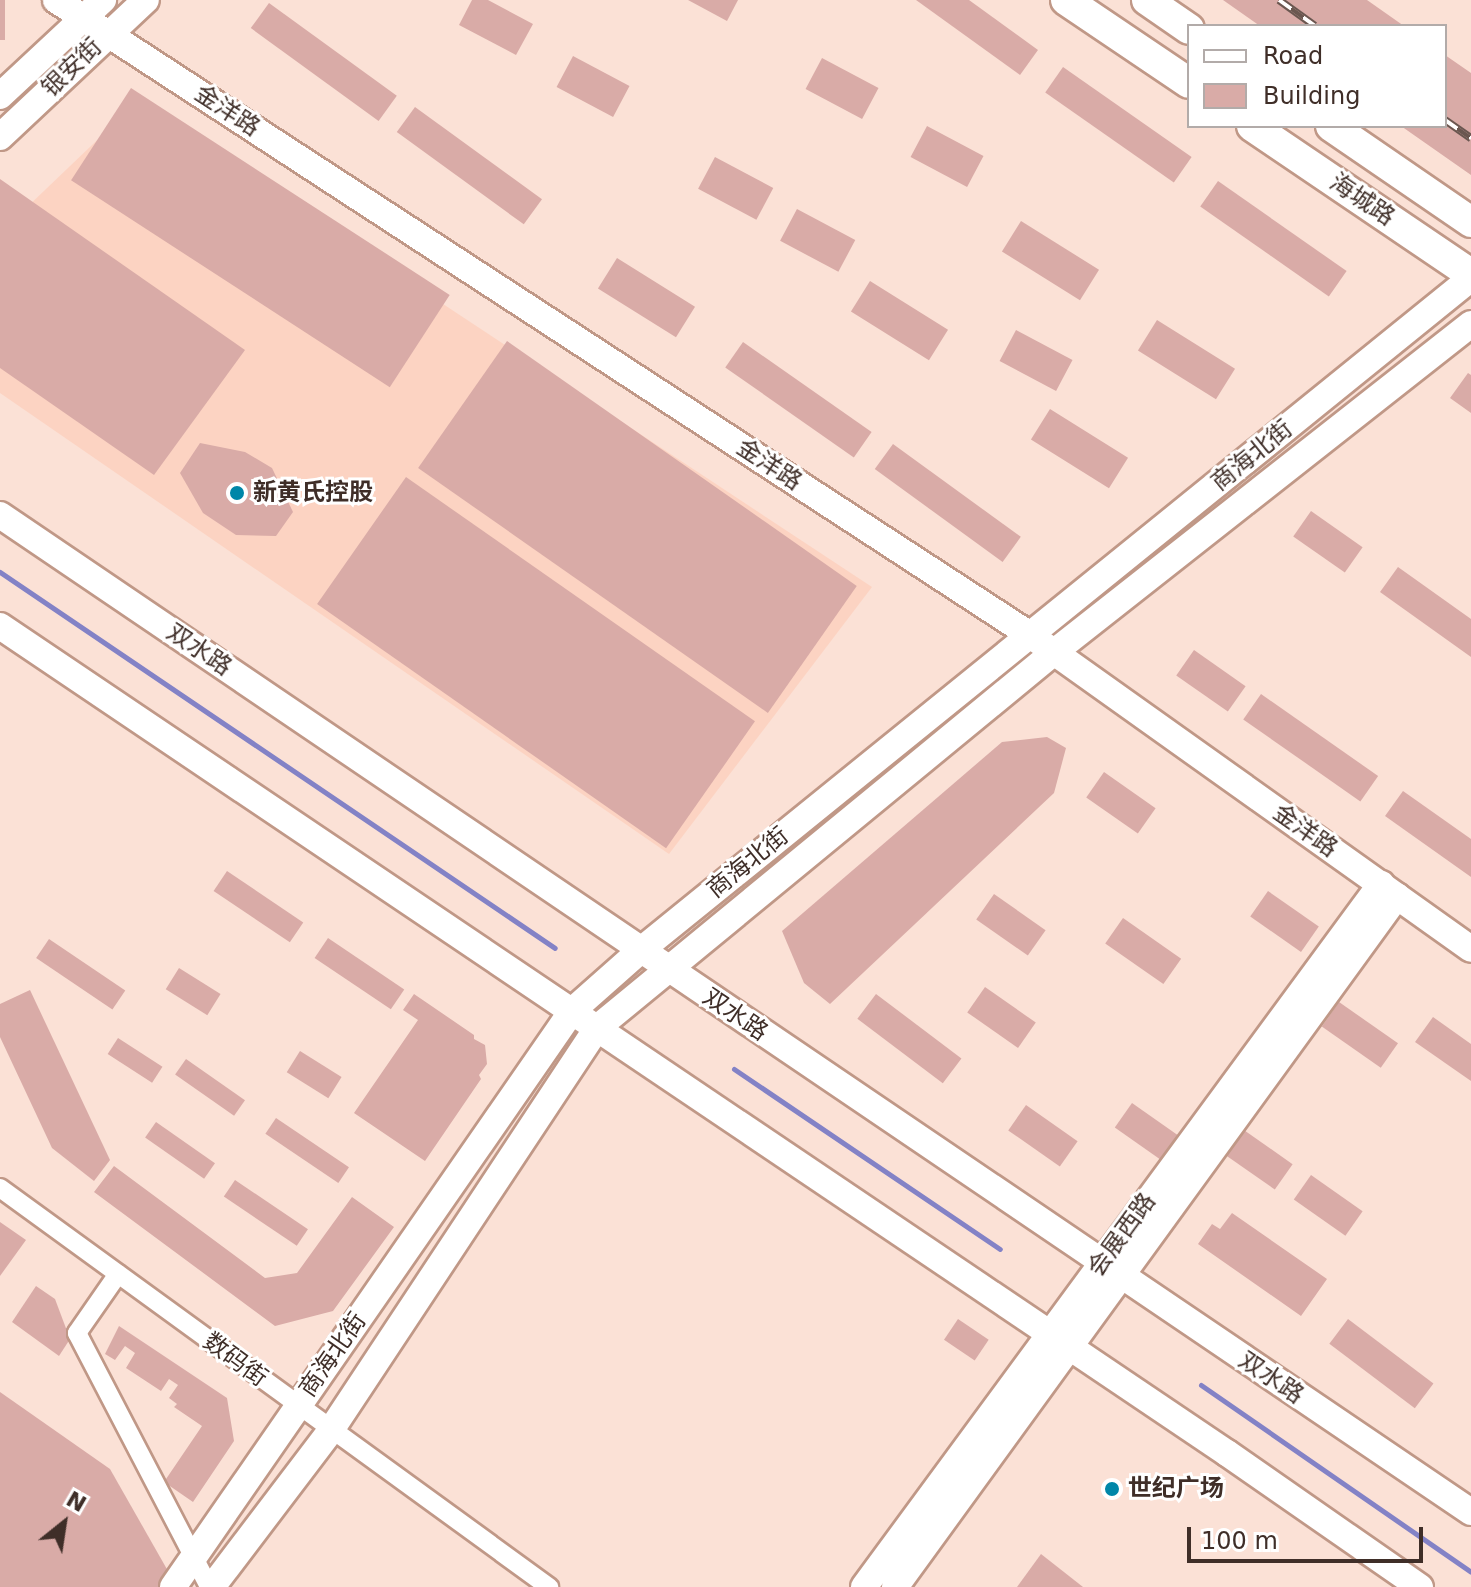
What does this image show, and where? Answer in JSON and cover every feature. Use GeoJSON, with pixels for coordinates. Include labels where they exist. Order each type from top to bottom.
{"type":"FeatureCollection","features":[{"type":"Feature","properties":{"kind":"main road","name":"金洋路"},"geometry":{"type":"LineString","coordinates":[[56,0],[93,9],[108,33],[1030,635],[1471,949]]}},
{"type":"Feature","properties":{"kind":"main road","name":"银安街"},"geometry":{"type":"LineString","coordinates":[[0,137],[146,0]]}},
{"type":"Feature","properties":{"kind":"main road"},"geometry":{"type":"LineString","coordinates":[[1066,0],[1187,82]]}},
{"type":"Feature","properties":{"kind":"main road"},"geometry":{"type":"LineString","coordinates":[[1147,0],[1187,28]]}},
{"type":"Feature","properties":{"kind":"main road","name":"银安街"},"geometry":{"type":"LineString","coordinates":[[0,96],[93,9]]}},
{"type":"Feature","properties":{"kind":"main road","name":"海城路"},"geometry":{"type":"LineString","coordinates":[[1255,128],[1471,276]]}},
{"type":"Feature","properties":{"kind":"main road","name":"海城路"},"geometry":{"type":"LineString","coordinates":[[1334,128],[1471,222]]}},
{"type":"Feature","properties":{"kind":"main road","name":"商海北街"},"geometry":{"type":"LineString","coordinates":[[173,1587],[572,1011],[641,950],[1471,276]]}},
{"type":"Feature","properties":{"kind":"main road","name":"商海北街"},"geometry":{"type":"LineString","coordinates":[[210,1587],[331,1430],[597,1028],[1053,653],[1471,324]]}},
{"type":"Feature","properties":{"kind":"main road","name":"双水路"},"geometry":{"type":"LineString","coordinates":[[0,515],[1471,1512]]}},
{"type":"Feature","properties":{"kind":"main road"},"geometry":{"type":"LineString","coordinates":[[0,626],[1420,1587]]}},
{"type":"Feature","properties":{"kind":"main road","name":"会展西路"},"geometry":{"type":"LineString","coordinates":[[864,1587],[1060,1341],[1389,890]]}},
{"type":"Feature","properties":{"kind":"main road","name":"会展西路"},"geometry":{"type":"LineString","coordinates":[[895,1587],[1060,1341]]}},
{"type":"Feature","properties":{"kind":"street","name":"数码街"},"geometry":{"type":"LineString","coordinates":[[0,1188],[298,1405],[522,1579],[549,1587]]}},
{"type":"Feature","properties":{"kind":"street"},"geometry":{"type":"LineString","coordinates":[[118,1274],[77,1333],[210,1587]]}},
{"type":"Feature","properties":{"kind":"shaded area"},"geometry":{"type":"Polygon","coordinates":[[[137,102],[872,587],[669,854],[0,393],[0,233],[137,102]]]}},
{"type":"Feature","properties":{"kind":"building"},"geometry":{"type":"Polygon","coordinates":[[[0,0],[5,0],[5,40],[0,40],[0,0]]]}},
{"type":"Feature","properties":{"kind":"building"},"geometry":{"type":"Polygon","coordinates":[[[472,0],[488,0],[533,24],[516,55],[459,25],[472,0]]]}},
{"type":"Feature","properties":{"kind":"building"},"geometry":{"type":"Polygon","coordinates":[[[688,0],[738,0],[727,21],[688,0]]]}},
{"type":"Feature","properties":{"kind":"building"},"geometry":{"type":"Polygon","coordinates":[[[916,0],[969,0],[1038,50],[1020,75],[916,0]]]}},
{"type":"Feature","properties":{"kind":"building"},"geometry":{"type":"Polygon","coordinates":[[[1223,0],[1367,0],[1401,24],[1257,24],[1223,0]]]}},
{"type":"Feature","properties":{"kind":"building"},"geometry":{"type":"Polygon","coordinates":[[[269,3],[397,96],[379,121],[251,28],[269,3]]]}},
{"type":"Feature","properties":{"kind":"building"},"geometry":{"type":"Polygon","coordinates":[[[573,56],[630,86],[613,117],[557,87],[573,56]]]}},
{"type":"Feature","properties":{"kind":"building"},"geometry":{"type":"Polygon","coordinates":[[[1447,56],[1471,73],[1471,175],[1404,128],[1447,128],[1447,56]]]}},
{"type":"Feature","properties":{"kind":"building"},"geometry":{"type":"Polygon","coordinates":[[[822,58],[879,88],[862,119],[806,89],[822,58]]]}},
{"type":"Feature","properties":{"kind":"building"},"geometry":{"type":"Polygon","coordinates":[[[1063,67],[1192,157],[1174,182],[1045,92],[1063,67]]]}},
{"type":"Feature","properties":{"kind":"building"},"geometry":{"type":"Polygon","coordinates":[[[131,88],[450,295],[390,387],[71,180],[131,88]]]}},
{"type":"Feature","properties":{"kind":"building"},"geometry":{"type":"Polygon","coordinates":[[[415,107],[542,199],[524,224],[397,132],[415,107]]]}},
{"type":"Feature","properties":{"kind":"building"},"geometry":{"type":"Polygon","coordinates":[[[927,126],[984,156],[967,187],[911,157],[927,126]]]}},
{"type":"Feature","properties":{"kind":"building"},"geometry":{"type":"Polygon","coordinates":[[[715,157],[773,188],[756,220],[698,189],[715,157]]]}},
{"type":"Feature","properties":{"kind":"building"},"geometry":{"type":"Polygon","coordinates":[[[0,179],[245,350],[154,475],[0,368],[0,179]]]}},
{"type":"Feature","properties":{"kind":"building"},"geometry":{"type":"Polygon","coordinates":[[[1218,181],[1347,271],[1329,296],[1200,206],[1218,181]]]}},
{"type":"Feature","properties":{"kind":"building"},"geometry":{"type":"Polygon","coordinates":[[[797,209],[855,240],[838,272],[780,241],[797,209]]]}},
{"type":"Feature","properties":{"kind":"building"},"geometry":{"type":"Polygon","coordinates":[[[1021,221],[1099,270],[1080,300],[1002,252],[1021,221]]]}},
{"type":"Feature","properties":{"kind":"building"},"geometry":{"type":"Polygon","coordinates":[[[617,258],[695,307],[676,337],[598,289],[617,258]]]}},
{"type":"Feature","properties":{"kind":"building"},"geometry":{"type":"Polygon","coordinates":[[[870,281],[948,330],[929,360],[851,312],[870,281]]]}},
{"type":"Feature","properties":{"kind":"building"},"geometry":{"type":"Polygon","coordinates":[[[1157,320],[1235,369],[1216,399],[1138,351],[1157,320]]]}},
{"type":"Feature","properties":{"kind":"building"},"geometry":{"type":"Polygon","coordinates":[[[1016,330],[1073,360],[1056,391],[1000,361],[1016,330]]]}},
{"type":"Feature","properties":{"kind":"building"},"geometry":{"type":"Polygon","coordinates":[[[507,341],[857,586],[768,713],[418,468],[507,341]]]}},
{"type":"Feature","properties":{"kind":"building"},"geometry":{"type":"Polygon","coordinates":[[[743,342],[872,432],[854,457],[725,367],[743,342]]]}},
{"type":"Feature","properties":{"kind":"building"},"geometry":{"type":"Polygon","coordinates":[[[1468,373],[1471,375],[1471,413],[1450,398],[1468,373]]]}},
{"type":"Feature","properties":{"kind":"building"},"geometry":{"type":"Polygon","coordinates":[[[1050,409],[1128,458],[1109,488],[1031,440],[1050,409]]]}},
{"type":"Feature","properties":{"kind":"building","name":"新黄氏控股"},"geometry":{"type":"Polygon","coordinates":[[[200,443],[245,452],[272,468],[293,512],[276,536],[236,535],[203,513],[180,473],[200,443]]]}},
{"type":"Feature","properties":{"kind":"building"},"geometry":{"type":"Polygon","coordinates":[[[893,444],[1021,537],[1003,562],[875,469],[893,444]]]}},
{"type":"Feature","properties":{"kind":"building"},"geometry":{"type":"Polygon","coordinates":[[[406,477],[755,721],[666,848],[317,604],[406,477]]]}},
{"type":"Feature","properties":{"kind":"building"},"geometry":{"type":"Polygon","coordinates":[[[1311,511],[1363,547],[1345,573],[1293,536],[1311,511]]]}},
{"type":"Feature","properties":{"kind":"building"},"geometry":{"type":"Polygon","coordinates":[[[1398,567],[1471,619],[1471,657],[1380,592],[1398,567]]]}},
{"type":"Feature","properties":{"kind":"building"},"geometry":{"type":"Polygon","coordinates":[[[1194,650],[1246,686],[1228,712],[1176,675],[1194,650]]]}},
{"type":"Feature","properties":{"kind":"building"},"geometry":{"type":"Polygon","coordinates":[[[1261,694],[1378,776],[1360,801],[1243,719],[1261,694]]]}},
{"type":"Feature","properties":{"kind":"building"},"geometry":{"type":"Polygon","coordinates":[[[1047,737],[1066,748],[1054,793],[830,1004],[804,983],[782,931],[1002,742],[1047,737]]]}},
{"type":"Feature","properties":{"kind":"building"},"geometry":{"type":"Polygon","coordinates":[[[1104,772],[1156,808],[1138,834],[1086,797],[1104,772]]]}},
{"type":"Feature","properties":{"kind":"building"},"geometry":{"type":"Polygon","coordinates":[[[1403,791],[1471,839],[1471,877],[1385,816],[1403,791]]]}},
{"type":"Feature","properties":{"kind":"building"},"geometry":{"type":"Polygon","coordinates":[[[227,871],[303,922],[290,942],[214,891],[227,871]]]}},
{"type":"Feature","properties":{"kind":"building"},"geometry":{"type":"Polygon","coordinates":[[[1268,891],[1319,927],[1301,952],[1250,916],[1268,891]]]}},
{"type":"Feature","properties":{"kind":"building"},"geometry":{"type":"Polygon","coordinates":[[[994,894],[1046,930],[1028,956],[976,919],[994,894]]]}},
{"type":"Feature","properties":{"kind":"building"},"geometry":{"type":"Polygon","coordinates":[[[1123,918],[1181,959],[1163,984],[1105,943],[1123,918]]]}},
{"type":"Feature","properties":{"kind":"building"},"geometry":{"type":"Polygon","coordinates":[[[328,938],[404,989],[391,1009],[315,958],[328,938]]]}},
{"type":"Feature","properties":{"kind":"building"},"geometry":{"type":"Polygon","coordinates":[[[49,939],[125,990],[112,1010],[36,958],[49,939]]]}},
{"type":"Feature","properties":{"kind":"building"},"geometry":{"type":"Polygon","coordinates":[[[179,968],[221,994],[207,1015],[166,989],[179,968]]]}},
{"type":"Feature","properties":{"kind":"building"},"geometry":{"type":"Polygon","coordinates":[[[985,987],[1036,1023],[1018,1048],[967,1012],[985,987]]]}},
{"type":"Feature","properties":{"kind":"building"},"geometry":{"type":"Polygon","coordinates":[[[30,990],[110,1160],[94,1181],[52,1148],[0,1037],[0,1004],[30,990]]]}},
{"type":"Feature","properties":{"kind":"building"},"geometry":{"type":"Polygon","coordinates":[[[414,994],[485,1045],[487,1064],[479,1075],[481,1079],[425,1161],[354,1113],[418,1020],[403,1010],[414,994]]]}},
{"type":"Feature","properties":{"kind":"building"},"geometry":{"type":"Polygon","coordinates":[[[876,994],[961,1058],[943,1083],[857,1019],[876,994]]]}},
{"type":"Feature","properties":{"kind":"building"},"geometry":{"type":"Polygon","coordinates":[[[1339,1002],[1398,1043],[1381,1068],[1322,1027],[1339,1002]]]}},
{"type":"Feature","properties":{"kind":"building"},"geometry":{"type":"Polygon","coordinates":[[[1433,1017],[1471,1044],[1471,1081],[1415,1042],[1433,1017]]]}},
{"type":"Feature","properties":{"kind":"building"},"geometry":{"type":"Polygon","coordinates":[[[118,1038],[162,1067],[152,1083],[108,1054],[118,1038]]]}},
{"type":"Feature","properties":{"kind":"building"},"geometry":{"type":"Polygon","coordinates":[[[300,1051],[342,1077],[328,1098],[287,1072],[300,1051]]]}},
{"type":"Feature","properties":{"kind":"building"},"geometry":{"type":"Polygon","coordinates":[[[186,1059],[245,1100],[234,1116],[175,1075],[186,1059]]]}},
{"type":"Feature","properties":{"kind":"building"},"geometry":{"type":"Polygon","coordinates":[[[1132,1103],[1184,1139],[1166,1164],[1115,1128],[1132,1103]]]}},
{"type":"Feature","properties":{"kind":"building"},"geometry":{"type":"Polygon","coordinates":[[[1026,1105],[1078,1141],[1060,1167],[1008,1130],[1026,1105]]]}},
{"type":"Feature","properties":{"kind":"building"},"geometry":{"type":"Polygon","coordinates":[[[276,1118],[349,1167],[338,1183],[265,1134],[276,1118]]]}},
{"type":"Feature","properties":{"kind":"building"},"geometry":{"type":"Polygon","coordinates":[[[156,1122],[215,1163],[204,1179],[145,1138],[156,1122]]]}},
{"type":"Feature","properties":{"kind":"building"},"geometry":{"type":"Polygon","coordinates":[[[1241,1128],[1293,1164],[1275,1190],[1223,1153],[1241,1128]]]}},
{"type":"Feature","properties":{"kind":"building"},"geometry":{"type":"Polygon","coordinates":[[[114,1166],[265,1278],[297,1273],[352,1197],[394,1227],[333,1311],[275,1326],[94,1192],[114,1166]]]}},
{"type":"Feature","properties":{"kind":"building"},"geometry":{"type":"Polygon","coordinates":[[[1311,1175],[1363,1211],[1345,1236],[1294,1200],[1311,1175]]]}},
{"type":"Feature","properties":{"kind":"building"},"geometry":{"type":"Polygon","coordinates":[[[235,1180],[308,1229],[297,1246],[224,1197],[235,1180]]]}},
{"type":"Feature","properties":{"kind":"building"},"geometry":{"type":"Polygon","coordinates":[[[1232,1213],[1327,1279],[1301,1316],[1198,1244],[1212,1224],[1220,1229],[1232,1213]]]}},
{"type":"Feature","properties":{"kind":"building"},"geometry":{"type":"Polygon","coordinates":[[[0,1222],[26,1240],[0,1276],[0,1222]]]}},
{"type":"Feature","properties":{"kind":"building"},"geometry":{"type":"Polygon","coordinates":[[[36,1286],[55,1299],[70,1339],[59,1356],[12,1322],[36,1286]]]}},
{"type":"Feature","properties":{"kind":"building"},"geometry":{"type":"Polygon","coordinates":[[[958,1319],[989,1340],[975,1360],[944,1340],[958,1319]]]}},
{"type":"Feature","properties":{"kind":"building"},"geometry":{"type":"Polygon","coordinates":[[[1348,1319],[1433,1383],[1415,1408],[1329,1344],[1348,1319]]]}},
{"type":"Feature","properties":{"kind":"building"},"geometry":{"type":"Polygon","coordinates":[[[119,1326],[227,1398],[234,1441],[193,1502],[164,1482],[202,1426],[174,1407],[177,1404],[169,1398],[178,1385],[169,1379],[161,1391],[126,1368],[135,1353],[125,1346],[115,1360],[105,1354],[119,1326]]]}},
{"type":"Feature","properties":{"kind":"building"},"geometry":{"type":"Polygon","coordinates":[[[0,1392],[110,1469],[168,1571],[158,1587],[0,1587],[0,1392]]]}},
{"type":"Feature","properties":{"kind":"building"},"geometry":{"type":"Polygon","coordinates":[[[1041,1554],[1083,1587],[1017,1587],[1041,1554]]]}},
{"type":"Feature","properties":{"kind":"waterway"},"geometry":{"type":"LineString","coordinates":[[0,572],[555,948]]}},
{"type":"Feature","properties":{"kind":"waterway"},"geometry":{"type":"LineString","coordinates":[[734,1069],[1000,1249]]}},
{"type":"Feature","properties":{"kind":"waterway"},"geometry":{"type":"LineString","coordinates":[[1201,1385],[1471,1572]]}},
{"type":"Feature","properties":{"kind":"railway"},"geometry":{"type":"LineString","coordinates":[[1279,0],[1312,24]]}},
{"type":"Feature","properties":{"kind":"railway"},"geometry":{"type":"LineString","coordinates":[[1447,121],[1471,138]]}},
{"type":"Feature","properties":{"kind":"place","name":"新黄氏控股"},"geometry":{"type":"Point","coordinates":[237,493]}},
{"type":"Feature","properties":{"kind":"place","name":"世纪广场"},"geometry":{"type":"Point","coordinates":[1112,1489]}}]}
